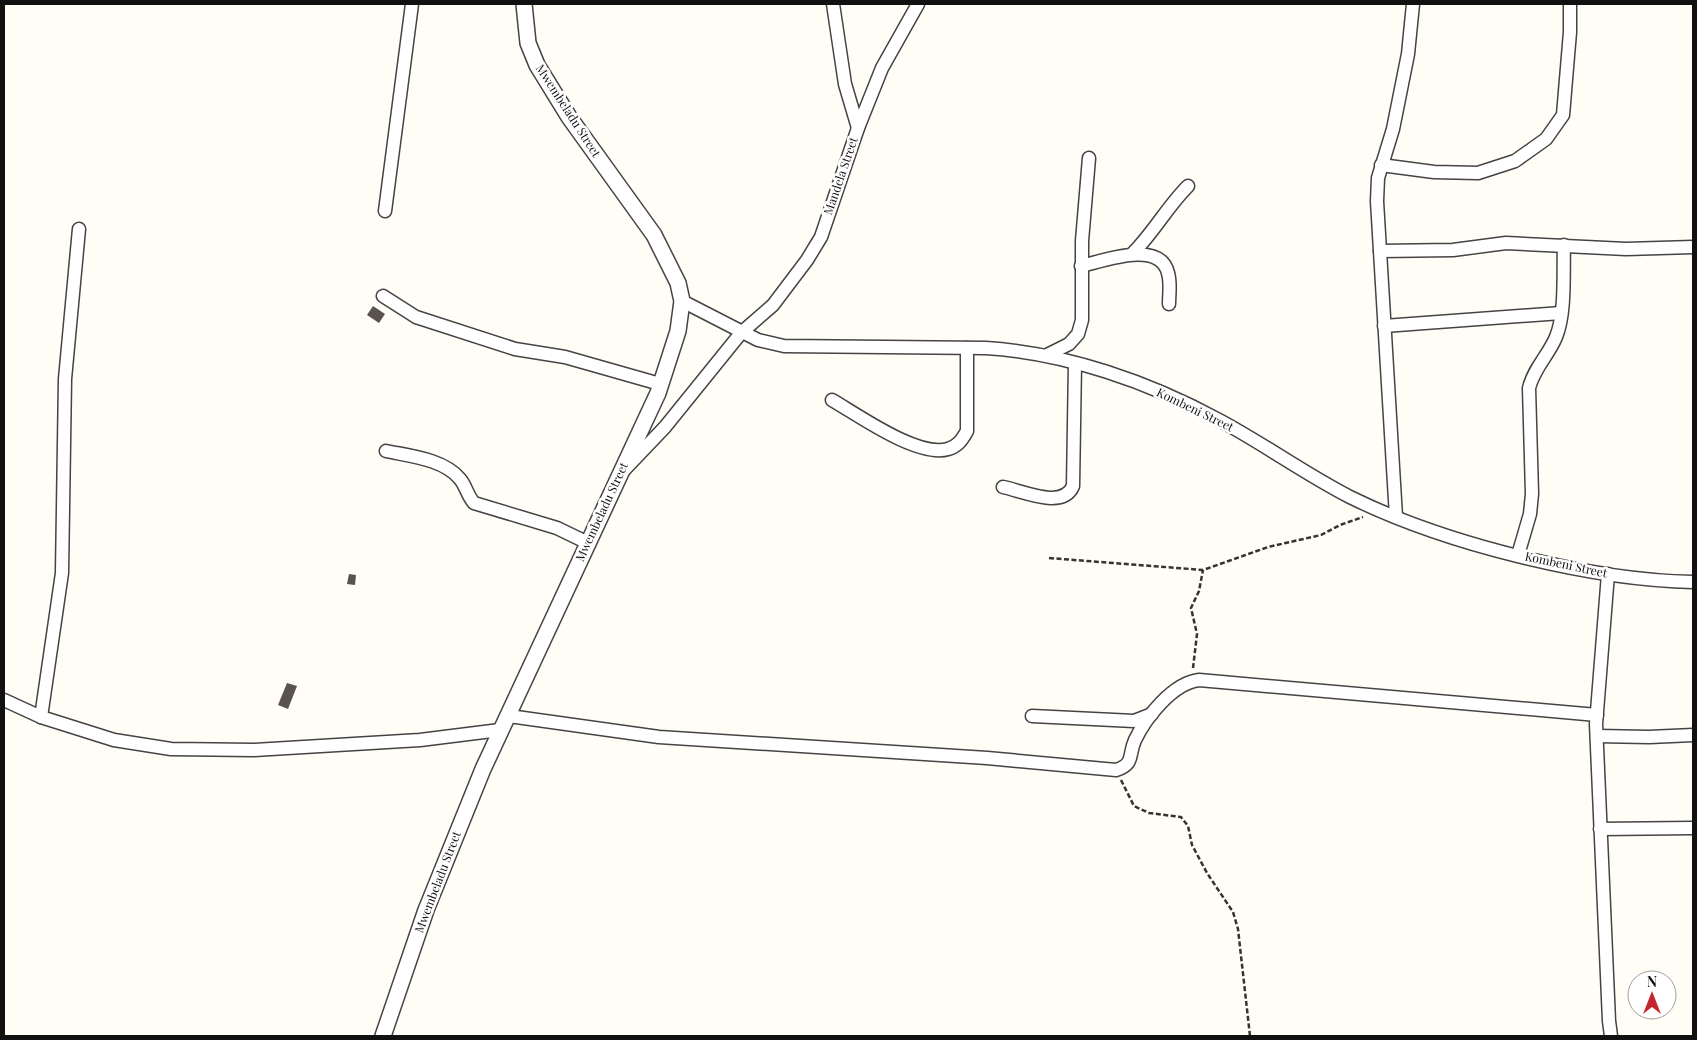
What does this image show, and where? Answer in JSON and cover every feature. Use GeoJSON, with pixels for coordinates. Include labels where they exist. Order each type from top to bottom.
{"type":"FeatureCollection","features":[{"type":"Feature","properties":{"kind":"street"},"geometry":{"type":"LineString","coordinates":[[385,211],[412,4]]}},
{"type":"Feature","properties":{"kind":"street","name":"Mwembeladu Street"},"geometry":{"type":"LineString","coordinates":[[383,1036],[426,910],[500,730],[509,716],[622,471],[660,384],[678,332],[682,301],[678,283],[654,235],[569,118],[537,65],[528,43],[524,4]]}},
{"type":"Feature","properties":{"kind":"street"},"geometry":{"type":"LineString","coordinates":[[833,4],[845,84],[858,128]]}},
{"type":"Feature","properties":{"kind":"street","name":"Mandela Street"},"geometry":{"type":"LineString","coordinates":[[622,471],[643,453],[742,333],[773,305],[794,279],[821,237],[858,128],[882,68],[918,4]]}},
{"type":"Feature","properties":{"kind":"street"},"geometry":{"type":"LineString","coordinates":[[1396,516],[1376,201],[1381,165],[1393,129],[1408,54],[1413,4]]}},
{"type":"Feature","properties":{"kind":"street"},"geometry":{"type":"LineString","coordinates":[[1381,165],[1434,172],[1478,173],[1515,161],[1546,139],[1563,115],[1570,32],[1570,4]]}},
{"type":"Feature","properties":{"kind":"street"},"geometry":{"type":"LineString","coordinates":[[1047,355],[1069,344],[1078,334],[1082,320],[1081,266],[1090,158]]}},
{"type":"Feature","properties":{"kind":"street"},"geometry":{"type":"LineString","coordinates":[[1133,253],[1149,238],[1173,201],[1188,186]]}},
{"type":"Feature","properties":{"kind":"street"},"geometry":{"type":"LineString","coordinates":[[41,717],[62,573],[65,379],[79,229]]}},
{"type":"Feature","properties":{"kind":"street"},"geometry":{"type":"LineString","coordinates":[[1380,251],[1453,250],[1506,243],[1626,249],[1693,247]]}},
{"type":"Feature","properties":{"kind":"street"},"geometry":{"type":"LineString","coordinates":[[1518,555],[1530,514],[1532,494],[1529,388],[1532,375],[1556,336],[1561,313],[1564,245]]}},
{"type":"Feature","properties":{"kind":"street"},"geometry":{"type":"LineString","coordinates":[[1081,266],[1133,253],[1153,256],[1163,262],[1168,271],[1169,304]]}},
{"type":"Feature","properties":{"kind":"street"},"geometry":{"type":"LineString","coordinates":[[383,296],[416,317],[515,349],[566,357],[660,384]]}},
{"type":"Feature","properties":{"kind":"street","name":"Kombeni Street"},"geometry":{"type":"LineString","coordinates":[[682,301],[742,333],[758,340],[784,346],[967,348],[1016,350],[1047,355],[1138,382],[1186,403],[1220,420],[1348,496],[1381,512],[1448,535],[1518,555],[1608,574],[1693,582]]}},
{"type":"Feature","properties":{"kind":"street"},"geometry":{"type":"LineString","coordinates":[[1384,326],[1561,313]]}},
{"type":"Feature","properties":{"kind":"street"},"geometry":{"type":"LineString","coordinates":[[832,400],[912,445],[947,450],[961,442],[967,431],[967,348]]}},
{"type":"Feature","properties":{"kind":"street"},"geometry":{"type":"LineString","coordinates":[[1004,487],[1046,498],[1061,498],[1070,493],[1073,486],[1075,363]]}},
{"type":"Feature","properties":{"kind":"street"},"geometry":{"type":"LineString","coordinates":[[386,451],[431,462],[452,471],[461,480],[466,494],[474,503],[541,522],[588,543]]}},
{"type":"Feature","properties":{"kind":"street"},"geometry":{"type":"LineString","coordinates":[[1608,574],[1597,736],[1608,1021],[1611,1036]]}},
{"type":"Feature","properties":{"kind":"street"},"geometry":{"type":"LineString","coordinates":[[509,716],[659,737],[977,758],[1116,770],[1126,767],[1130,760],[1135,740],[1152,714],[1180,686],[1190,681],[1273,685],[1597,715]]}},
{"type":"Feature","properties":{"kind":"street"},"geometry":{"type":"LineString","coordinates":[[4,700],[41,717],[114,740],[171,750],[254,750],[420,740],[500,730]]}},
{"type":"Feature","properties":{"kind":"street"},"geometry":{"type":"LineString","coordinates":[[1032,716],[1134,721],[1152,714]]}},
{"type":"Feature","properties":{"kind":"street"},"geometry":{"type":"LineString","coordinates":[[1597,736],[1649,737],[1693,734]]}},
{"type":"Feature","properties":{"kind":"street"},"geometry":{"type":"LineString","coordinates":[[1600,829],[1693,828]]}},
{"type":"Feature","properties":{"kind":"path"},"geometry":{"type":"LineString","coordinates":[[1049,558],[1202,570],[1268,547],[1321,535],[1340,525],[1381,512]]}},
{"type":"Feature","properties":{"kind":"path"},"geometry":{"type":"LineString","coordinates":[[1190,681],[1197,646],[1197,634],[1191,608],[1199,591],[1202,570]]}},
{"type":"Feature","properties":{"kind":"path"},"geometry":{"type":"LineString","coordinates":[[1116,770],[1134,806],[1149,812],[1181,817],[1188,826],[1192,845],[1207,873],[1233,912],[1238,929],[1250,1036]]}},
{"type":"Feature","properties":{"kind":"building"},"geometry":{"type":"Polygon","coordinates":[[[373,306],[385,314],[379,323],[367,315],[373,306]]]}},
{"type":"Feature","properties":{"kind":"building"},"geometry":{"type":"Polygon","coordinates":[[[349,574],[356,575],[355,585],[347,584],[349,574]]]}},
{"type":"Feature","properties":{"kind":"building"},"geometry":{"type":"Polygon","coordinates":[[[287,683],[297,686],[288,709],[278,705],[287,683]]]}}]}
